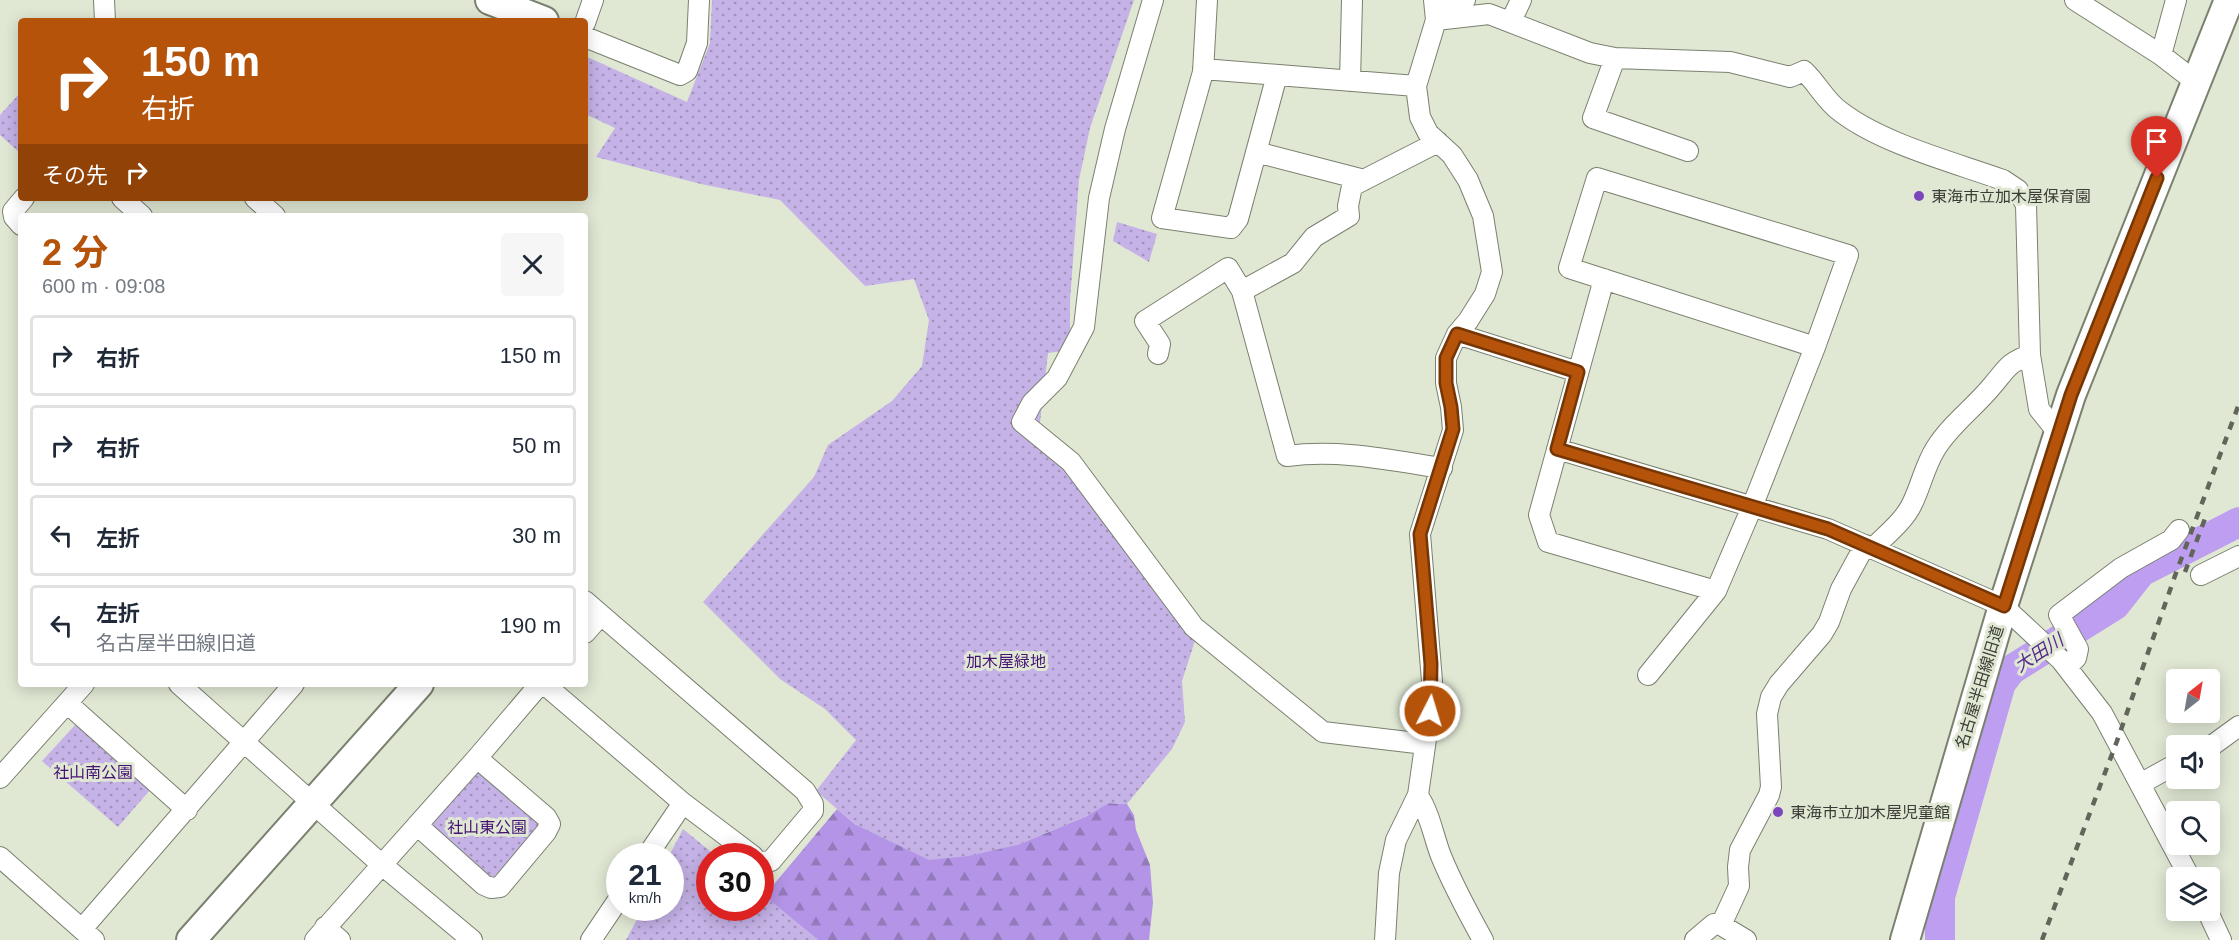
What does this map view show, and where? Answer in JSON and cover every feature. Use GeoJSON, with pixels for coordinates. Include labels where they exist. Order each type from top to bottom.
{"type":"FeatureCollection","features":[{"type":"Feature","properties":{"kind":"street"},"geometry":{"type":"LineString","coordinates":[[105,0],[105,18]]}},
{"type":"Feature","properties":{"kind":"street"},"geometry":{"type":"LineString","coordinates":[[490,0],[536,18]]}},
{"type":"Feature","properties":{"kind":"street"},"geometry":{"type":"LineString","coordinates":[[587,18],[593,0]]}},
{"type":"Feature","properties":{"kind":"street"},"geometry":{"type":"LineString","coordinates":[[588,38],[680,75],[687,71],[697,43],[699,0]]}},
{"type":"Feature","properties":{"kind":"street"},"geometry":{"type":"LineString","coordinates":[[1152,0],[1115,129],[1099,198],[1084,327],[1057,378],[1032,403],[1022,422],[1071,462],[1194,627],[1323,732],[1425,744]]}},
{"type":"Feature","properties":{"kind":"street"},"geometry":{"type":"LineString","coordinates":[[1207,0],[1203,69],[1162,218],[1232,228],[1238,219],[1277,75]]}},
{"type":"Feature","properties":{"kind":"street"},"geometry":{"type":"LineString","coordinates":[[1350,81],[1352,0]]}},
{"type":"Feature","properties":{"kind":"street"},"geometry":{"type":"LineString","coordinates":[[1435,10],[1465,0]]}},
{"type":"Feature","properties":{"kind":"street"},"geometry":{"type":"LineString","coordinates":[[1511,21],[1521,0]]}},
{"type":"Feature","properties":{"kind":"street"},"geometry":{"type":"LineString","coordinates":[[2075,0],[2161,55],[2196,82]]}},
{"type":"Feature","properties":{"kind":"street"},"geometry":{"type":"LineString","coordinates":[[2161,55],[2176,0]]}},
{"type":"Feature","properties":{"kind":"street","name":"名古屋半田線旧道"},"geometry":{"type":"LineString","coordinates":[[1905,940],[2004,606],[2071,395],[2229,0]]}},
{"type":"Feature","properties":{"kind":"street"},"geometry":{"type":"LineString","coordinates":[[1435,10],[1489,14],[1590,53],[1615,58],[1730,62],[1790,77],[1804,71],[1815,81],[1827,101],[1866,129],[2003,180],[2018,190],[2026,205],[2027,214],[2030,355],[2039,409],[2059,434]]}},
{"type":"Feature","properties":{"kind":"street"},"geometry":{"type":"LineString","coordinates":[[1385,940],[1389,873],[1396,840],[1418,795],[1432,681],[1420,534],[1453,429],[1446,383],[1446,358],[1457,334],[1485,294],[1492,272],[1483,216],[1468,180],[1452,155],[1428,133],[1420,117],[1416,86],[1435,10]]}},
{"type":"Feature","properties":{"kind":"street"},"geometry":{"type":"LineString","coordinates":[[1615,58],[1593,118],[1688,151]]}},
{"type":"Feature","properties":{"kind":"street"},"geometry":{"type":"LineString","coordinates":[[1203,69],[1416,86]]}},
{"type":"Feature","properties":{"kind":"street"},"geometry":{"type":"LineString","coordinates":[[1242,291],[1293,263],[1314,237],[1349,216],[1347,206],[1352,186],[1438,142]]}},
{"type":"Feature","properties":{"kind":"street"},"geometry":{"type":"LineString","coordinates":[[1256,152],[1364,180]]}},
{"type":"Feature","properties":{"kind":"street"},"geometry":{"type":"LineString","coordinates":[[1648,675],[1716,591],[1815,347],[1848,255],[1597,178],[1569,268],[1815,347]]}},
{"type":"Feature","properties":{"kind":"street"},"geometry":{"type":"LineString","coordinates":[[18,222],[14,217],[14,211],[22,201]]}},
{"type":"Feature","properties":{"kind":"street"},"geometry":{"type":"LineString","coordinates":[[125,201],[139,213]]}},
{"type":"Feature","properties":{"kind":"street"},"geometry":{"type":"LineString","coordinates":[[258,201],[272,213]]}},
{"type":"Feature","properties":{"kind":"street"},"geometry":{"type":"LineString","coordinates":[[1158,354],[1160,344],[1145,321],[1228,268],[1242,291],[1287,456],[1312,453],[1351,454],[1442,468]]}},
{"type":"Feature","properties":{"kind":"street"},"geometry":{"type":"LineString","coordinates":[[1604,279],[1539,515],[1548,542],[1716,591]]}},
{"type":"Feature","properties":{"kind":"street"},"geometry":{"type":"LineString","coordinates":[[1457,334],[1578,372]]}},
{"type":"Feature","properties":{"kind":"street"},"geometry":{"type":"LineString","coordinates":[[1721,925],[1739,886],[1740,850],[1769,795],[1771,786],[1767,714],[1771,697],[1779,684],[1822,634],[1841,589],[1869,547],[1905,515],[1912,504],[1935,449],[1947,432],[1991,387],[2006,368],[2015,360],[2030,355]]}},
{"type":"Feature","properties":{"kind":"street"},"geometry":{"type":"LineString","coordinates":[[1557,449],[1803,520],[2004,606],[2064,663],[2102,713],[2184,867]]}},
{"type":"Feature","properties":{"kind":"street"},"geometry":{"type":"LineString","coordinates":[[2064,663],[2076,658],[2078,650],[2059,615],[2121,568],[2171,540],[2179,530]]}},
{"type":"Feature","properties":{"kind":"street"},"geometry":{"type":"LineString","coordinates":[[2201,575],[2239,556]]}},
{"type":"Feature","properties":{"kind":"street"},"geometry":{"type":"LineString","coordinates":[[588,604],[805,791],[813,804],[813,811],[774,858]]}},
{"type":"Feature","properties":{"kind":"street"},"geometry":{"type":"LineString","coordinates":[[588,630],[601,615]]}},
{"type":"Feature","properties":{"kind":"street"},"geometry":{"type":"LineString","coordinates":[[0,778],[81,687]]}},
{"type":"Feature","properties":{"kind":"street"},"geometry":{"type":"LineString","coordinates":[[182,687],[381,864],[472,940]]}},
{"type":"Feature","properties":{"kind":"street"},"geometry":{"type":"LineString","coordinates":[[0,857],[88,934],[187,810],[291,687]]}},
{"type":"Feature","properties":{"kind":"street"},"geometry":{"type":"LineString","coordinates":[[192,940],[416,687]]}},
{"type":"Feature","properties":{"kind":"street"},"geometry":{"type":"LineString","coordinates":[[327,936],[381,864],[539,687]]}},
{"type":"Feature","properties":{"kind":"street"},"geometry":{"type":"LineString","coordinates":[[546,687],[683,804],[736,843]]}},
{"type":"Feature","properties":{"kind":"street"},"geometry":{"type":"LineString","coordinates":[[67,703],[187,810]]}},
{"type":"Feature","properties":{"kind":"street"},"geometry":{"type":"LineString","coordinates":[[2220,740],[2239,726]]}},
{"type":"Feature","properties":{"kind":"street"},"geometry":{"type":"LineString","coordinates":[[417,825],[484,885],[490,888],[500,887],[546,832],[550,824],[546,817],[477,758]]}},
{"type":"Feature","properties":{"kind":"street"},"geometry":{"type":"LineString","coordinates":[[2140,784],[2166,770]]}},
{"type":"Feature","properties":{"kind":"street"},"geometry":{"type":"LineString","coordinates":[[1418,795],[1426,808],[1441,856],[1457,892],[1483,940]]}},
{"type":"Feature","properties":{"kind":"street"},"geometry":{"type":"LineString","coordinates":[[656,843],[683,804]]}},
{"type":"Feature","properties":{"kind":"street"},"geometry":{"type":"LineString","coordinates":[[591,940],[606,918]]}},
{"type":"Feature","properties":{"kind":"street"},"geometry":{"type":"LineString","coordinates":[[2212,921],[2221,940]]}},
{"type":"Feature","properties":{"kind":"street"},"geometry":{"type":"LineString","coordinates":[[1695,940],[1714,924],[1721,925],[1746,940]]}},
{"type":"Feature","properties":{"kind":"green space","name":"加木屋緑地"},"geometry":{"type":"Polygon","coordinates":[[[712,0],[1134,0],[1090,128],[1079,180],[1070,301],[1070,350],[1048,353],[1039,431],[1198,631],[1182,681],[1185,722],[1172,749],[1127,804],[1109,803],[1087,816],[1017,845],[969,856],[929,860],[856,825],[816,791],[856,740],[825,709],[780,679],[703,602],[814,477],[828,445],[892,401],[922,366],[929,320],[914,279],[865,286],[780,200],[701,184],[596,157],[615,128],[588,115],[588,57],[687,102],[710,43],[712,0]]]}},
{"type":"Feature","properties":{"kind":"green space"},"geometry":{"type":"Polygon","coordinates":[[[18,95],[18,151],[0,135],[0,115],[18,95]]]}},
{"type":"Feature","properties":{"kind":"green space"},"geometry":{"type":"Polygon","coordinates":[[[1117,222],[1157,234],[1149,262],[1113,241],[1117,222]]]}},
{"type":"Feature","properties":{"kind":"green space","name":"社山南公園"},"geometry":{"type":"Polygon","coordinates":[[[76,724],[150,790],[118,827],[42,761],[76,724]]]}},
{"type":"Feature","properties":{"kind":"green space","name":"社山東公園"},"geometry":{"type":"Polygon","coordinates":[[[474,772],[483,772],[538,822],[538,831],[494,877],[485,877],[430,828],[431,819],[474,772]]]}},
{"type":"Feature","properties":{"kind":"green space"},"geometry":{"type":"Polygon","coordinates":[[[1107,803],[1127,804],[1134,815],[1136,830],[1150,865],[1153,903],[1149,940],[818,940],[774,904],[774,884],[837,809],[856,825],[1017,845],[1087,816],[1107,803]]]}},
{"type":"Feature","properties":{"kind":"green space"},"geometry":{"type":"Polygon","coordinates":[[[683,829],[700,843],[696,843],[696,921],[774,921],[774,904],[818,940],[626,940],[636,921],[684,921],[684,843],[676,843],[683,829]]]}},
{"type":"Feature","properties":{"kind":"waterway","name":"大田川"},"geometry":{"type":"LineString","coordinates":[[1940,940],[1940,897],[2001,683],[2011,670],[2115,605],[2141,572],[2239,522]]}},
{"type":"Feature","properties":{"kind":"railway"},"geometry":{"type":"LineString","coordinates":[[2042,940],[2239,404]]}},
{"type":"Feature","properties":{"kind":"railway"},"geometry":{"type":"LineString","coordinates":[[2185,572],[2206,516]]}},
{"type":"Feature","properties":{"kind":"place","name":"東海市立加木屋保育園"},"geometry":{"type":"Point","coordinates":[1919,196]}},
{"type":"Feature","properties":{"kind":"place","name":"東海市立加木屋児童館"},"geometry":{"type":"Point","coordinates":[1778,812]}},
{"type":"Feature","properties":{"kind":"route"},"geometry":{"type":"LineString","coordinates":[[1430,711],[1432,681],[1420,534],[1453,429],[1446,383],[1446,358],[1457,334],[1578,372],[1557,449],[1803,520],[2004,606],[2071,395],[2157,178]]}}]}
